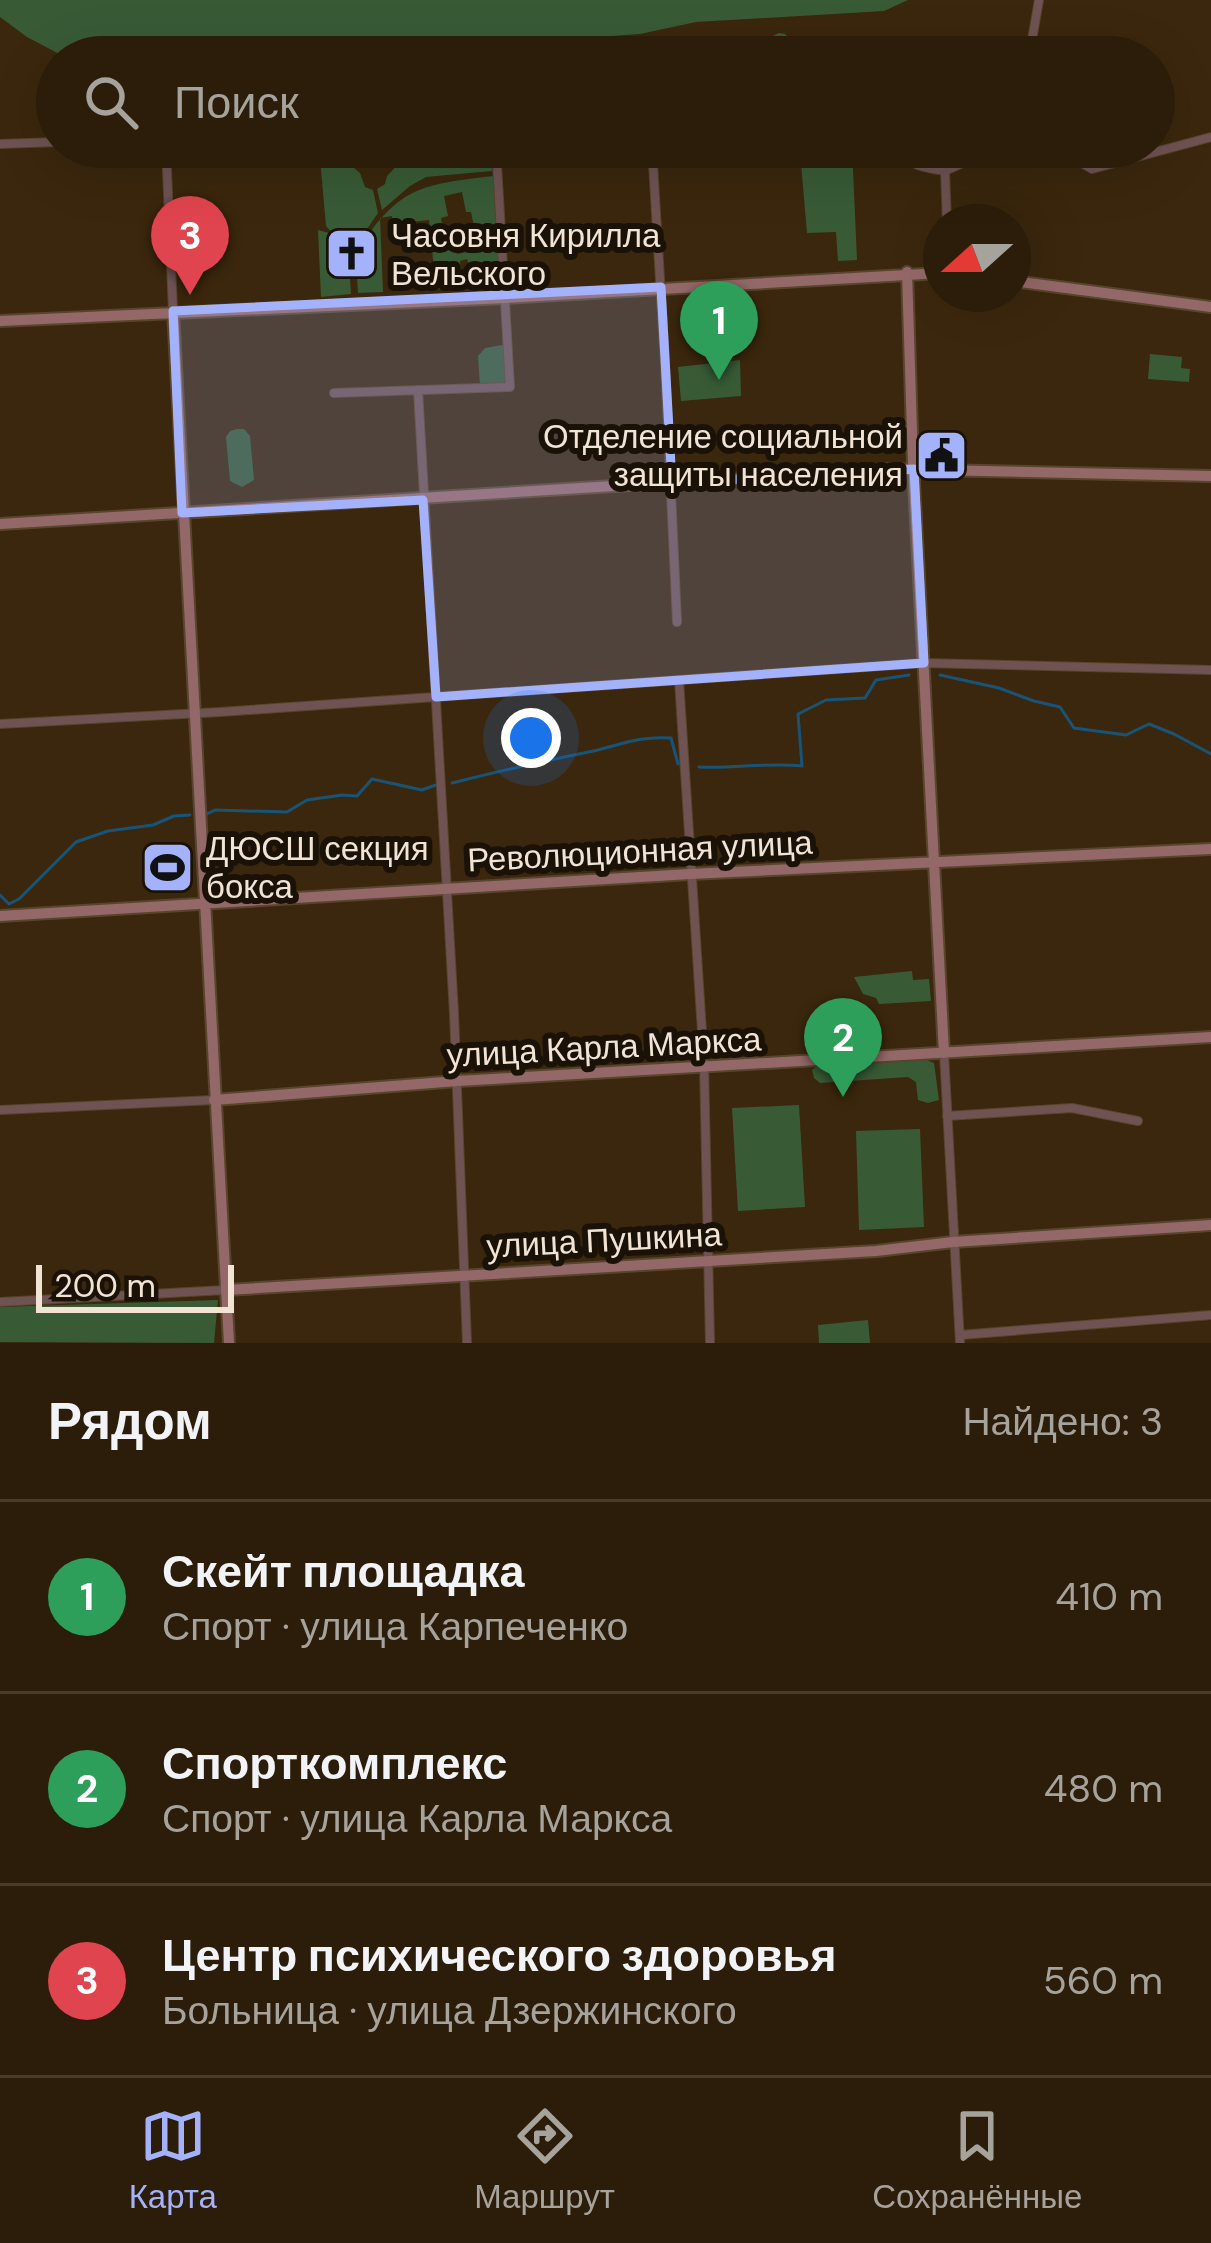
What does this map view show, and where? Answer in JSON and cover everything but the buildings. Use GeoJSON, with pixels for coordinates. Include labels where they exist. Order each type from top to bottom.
{"type":"FeatureCollection","features":[{"type":"Feature","properties":{"kind":"main road"},"geometry":{"type":"LineString","coordinates":[[908,272],[944,1053]]}},
{"type":"Feature","properties":{"kind":"main road"},"geometry":{"type":"LineString","coordinates":[[0,321],[505,298],[923,272]]}},
{"type":"Feature","properties":{"kind":"main road"},"geometry":{"type":"LineString","coordinates":[[1031,283],[1211,307]]}},
{"type":"Feature","properties":{"kind":"main road"},"geometry":{"type":"LineString","coordinates":[[173,311],[229,1343]]}},
{"type":"Feature","properties":{"kind":"main road"},"geometry":{"type":"LineString","coordinates":[[0,524],[914,469],[1211,476]]}},
{"type":"Feature","properties":{"kind":"main road","name":"Революционная улица"},"geometry":{"type":"LineString","coordinates":[[0,916],[690,874],[1211,849]]}},
{"type":"Feature","properties":{"kind":"main road","name":"улица Карла Маркса"},"geometry":{"type":"LineString","coordinates":[[214,1100],[1211,1037]]}},
{"type":"Feature","properties":{"kind":"main road","name":"улица Пушкина"},"geometry":{"type":"LineString","coordinates":[[226,1290],[877,1251],[1211,1225]]}},
{"type":"Feature","properties":{"kind":"street"},"geometry":{"type":"LineString","coordinates":[[1033,36],[1039,0]]}},
{"type":"Feature","properties":{"kind":"street"},"geometry":{"type":"LineString","coordinates":[[1175,147],[1211,137]]}},
{"type":"Feature","properties":{"kind":"street"},"geometry":{"type":"LineString","coordinates":[[0,144],[36,143]]}},
{"type":"Feature","properties":{"kind":"street"},"geometry":{"type":"LineString","coordinates":[[167,168],[173,311]]}},
{"type":"Feature","properties":{"kind":"street"},"geometry":{"type":"LineString","coordinates":[[334,393],[510,387],[497,168]]}},
{"type":"Feature","properties":{"kind":"street"},"geometry":{"type":"LineString","coordinates":[[653,168],[677,622]]}},
{"type":"Feature","properties":{"kind":"street"},"geometry":{"type":"LineString","coordinates":[[930,168],[951,168]]}},
{"type":"Feature","properties":{"kind":"street"},"geometry":{"type":"LineString","coordinates":[[945,171],[946,204]]}},
{"type":"Feature","properties":{"kind":"street"},"geometry":{"type":"LineString","coordinates":[[418,390],[467,1343]]}},
{"type":"Feature","properties":{"kind":"street"},"geometry":{"type":"LineString","coordinates":[[0,724],[924,664],[1211,670]]}},
{"type":"Feature","properties":{"kind":"street"},"geometry":{"type":"LineString","coordinates":[[680,680],[705,1069],[710,1343]]}},
{"type":"Feature","properties":{"kind":"street"},"geometry":{"type":"LineString","coordinates":[[944,1053],[960,1339],[1211,1315]]}},
{"type":"Feature","properties":{"kind":"street","name":"улица Карла Маркса"},"geometry":{"type":"LineString","coordinates":[[0,1110],[214,1100]]}},
{"type":"Feature","properties":{"kind":"street"},"geometry":{"type":"LineString","coordinates":[[947,1116],[1072,1108],[1138,1121]]}},
{"type":"Feature","properties":{"kind":"street","name":"улица Пушкина"},"geometry":{"type":"LineString","coordinates":[[0,1303],[226,1290]]}},
{"type":"Feature","properties":{"kind":"highlighted area"},"geometry":{"type":"Polygon","coordinates":[[[661,287],[672,483],[914,469],[924,663],[436,697],[423,500],[182,513],[173,311],[661,287]]]}},
{"type":"Feature","properties":{"kind":"green space"},"geometry":{"type":"Polygon","coordinates":[[[0,0],[908,0],[884,11],[696,22],[612,36],[36,36],[36,42],[0,17],[0,0]]]}},
{"type":"Feature","properties":{"kind":"green space"},"geometry":{"type":"Polygon","coordinates":[[[321,168],[354,168],[365,187],[373,190],[378,213],[356,245],[345,247],[326,226],[321,168]]]}},
{"type":"Feature","properties":{"kind":"green space"},"geometry":{"type":"Polygon","coordinates":[[[395,168],[492,168],[426,177],[382,210],[377,189],[395,168]]]}},
{"type":"Feature","properties":{"kind":"green space"},"geometry":{"type":"Polygon","coordinates":[[[801,168],[853,168],[857,260],[838,261],[836,232],[807,233],[801,168]]]}},
{"type":"Feature","properties":{"kind":"green space"},"geometry":{"type":"Polygon","coordinates":[[[493,176],[501,282],[476,285],[467,259],[460,261],[463,286],[436,289],[429,220],[393,224],[392,216],[382,218],[401,200],[430,186],[493,176]],[[462,192],[444,196],[448,216],[441,218],[447,248],[455,247],[457,254],[472,251],[470,243],[477,241],[471,212],[466,212],[462,192]]]}},
{"type":"Feature","properties":{"kind":"green space"},"geometry":{"type":"Polygon","coordinates":[[[380,220],[383,292],[358,293],[359,248],[380,220]]]}},
{"type":"Feature","properties":{"kind":"green space"},"geometry":{"type":"Polygon","coordinates":[[[318,230],[329,233],[344,249],[351,294],[321,297],[318,230]]]}},
{"type":"Feature","properties":{"kind":"green space"},"geometry":{"type":"Polygon","coordinates":[[[502,345],[507,381],[480,386],[478,356],[485,348],[502,345]]]}},
{"type":"Feature","properties":{"kind":"green space"},"geometry":{"type":"Polygon","coordinates":[[[1150,354],[1182,357],[1181,368],[1190,369],[1189,382],[1148,379],[1150,354]]]}},
{"type":"Feature","properties":{"kind":"green space"},"geometry":{"type":"Polygon","coordinates":[[[740,360],[741,396],[681,401],[678,367],[740,360]]]}},
{"type":"Feature","properties":{"kind":"green space"},"geometry":{"type":"Polygon","coordinates":[[[237,429],[250,436],[254,480],[242,487],[230,481],[226,437],[237,429]]]}},
{"type":"Feature","properties":{"kind":"green space"},"geometry":{"type":"Polygon","coordinates":[[[912,971],[913,980],[929,979],[931,1001],[879,1004],[863,994],[854,977],[912,971]]]}},
{"type":"Feature","properties":{"kind":"green space"},"geometry":{"type":"Polygon","coordinates":[[[924,1059],[934,1063],[939,1100],[928,1103],[918,1100],[916,1082],[908,1077],[820,1083],[812,1070],[817,1066],[924,1059]]]}},
{"type":"Feature","properties":{"kind":"green space"},"geometry":{"type":"Polygon","coordinates":[[[799,1105],[805,1207],[738,1211],[732,1108],[799,1105]]]}},
{"type":"Feature","properties":{"kind":"green space"},"geometry":{"type":"Polygon","coordinates":[[[920,1129],[924,1227],[859,1230],[856,1131],[920,1129]]]}},
{"type":"Feature","properties":{"kind":"green space"},"geometry":{"type":"Polygon","coordinates":[[[218,1300],[214,1343],[0,1342],[0,1307],[218,1300]]]}},
{"type":"Feature","properties":{"kind":"green space"},"geometry":{"type":"Polygon","coordinates":[[[868,1320],[870,1343],[819,1343],[818,1325],[868,1320]]]}},
{"type":"Feature","properties":{"kind":"waterway"},"geometry":{"type":"LineString","coordinates":[[699,767],[802,766],[798,714],[826,700],[865,698],[876,680],[909,675]]}},
{"type":"Feature","properties":{"kind":"waterway"},"geometry":{"type":"LineString","coordinates":[[940,675],[1060,707],[1074,728],[1126,735],[1149,724],[1211,754]]}},
{"type":"Feature","properties":{"kind":"waterway"},"geometry":{"type":"LineString","coordinates":[[452,783],[651,738],[671,738],[678,764]]}},
{"type":"Feature","properties":{"kind":"waterway"},"geometry":{"type":"LineString","coordinates":[[207,814],[215,810],[287,812],[307,800],[357,796],[372,779],[422,790],[436,785]]}},
{"type":"Feature","properties":{"kind":"waterway"},"geometry":{"type":"LineString","coordinates":[[0,895],[9,904],[19,899],[76,842],[190,815]]}},
{"type":"Feature","properties":{"kind":"place","name":"Часовня Кирилла Вельского"},"geometry":{"type":"Point","coordinates":[352,254]}},
{"type":"Feature","properties":{"kind":"place","name":"Центр психического здоровья"},"geometry":{"type":"Point","coordinates":[190,295]}},
{"type":"Feature","properties":{"kind":"place","name":"Скейт площадка"},"geometry":{"type":"Point","coordinates":[719,380]}},
{"type":"Feature","properties":{"kind":"place","name":"Отделение социальной защиты населения"},"geometry":{"type":"Point","coordinates":[942,455]}},
{"type":"Feature","properties":{"kind":"place","name":"ДЮСШ секция бокса"},"geometry":{"type":"Point","coordinates":[167,867]}},
{"type":"Feature","properties":{"kind":"place","name":"Спорткомплекс"},"geometry":{"type":"Point","coordinates":[843,1097]}}]}
